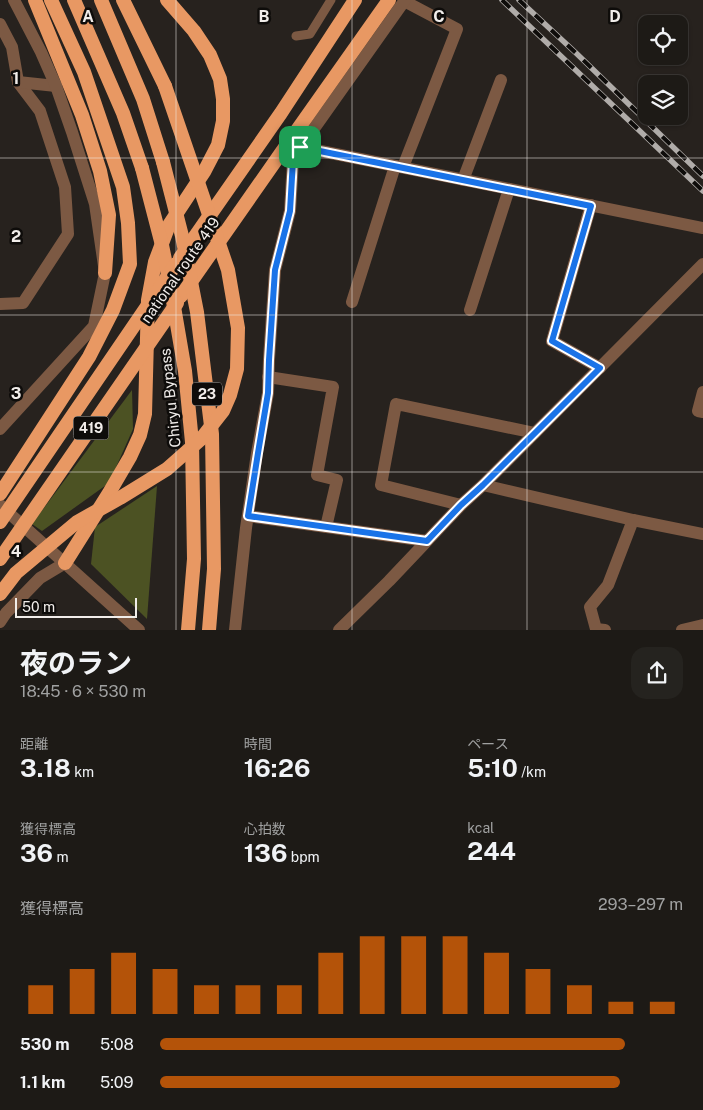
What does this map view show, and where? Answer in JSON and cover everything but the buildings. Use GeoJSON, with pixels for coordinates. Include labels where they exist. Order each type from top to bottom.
{"type":"FeatureCollection","features":[{"type":"Feature","properties":{"kind":"highway"},"geometry":{"type":"LineString","coordinates":[[0,494],[89,357],[114,310],[130,264],[128,223],[123,187],[84,72],[51,0]]}},
{"type":"Feature","properties":{"kind":"highway","name":"Chiryu Bypass"},"geometry":{"type":"LineString","coordinates":[[74,0],[123,113],[142,168],[162,245],[172,295],[185,371],[192,442],[194,559],[188,630]]}},
{"type":"Feature","properties":{"kind":"highway","name":"23"},"geometry":{"type":"LineString","coordinates":[[101,0],[143,99],[163,162],[182,236],[197,312],[212,434],[214,569],[210,630]]}},
{"type":"Feature","properties":{"kind":"highway"},"geometry":{"type":"LineString","coordinates":[[0,594],[16,573],[77,522],[167,469],[201,439],[223,411],[230,395],[237,369],[238,328],[228,270],[165,86],[123,0]]}},
{"type":"Feature","properties":{"kind":"highway"},"geometry":{"type":"LineString","coordinates":[[65,563],[130,457],[140,435],[144,414],[148,300],[155,262],[169,225],[204,172],[218,145],[223,121],[223,99],[220,79],[210,55],[194,30],[167,0]]}},
{"type":"Feature","properties":{"kind":"highway","name":"national route 419"},"geometry":{"type":"LineString","coordinates":[[0,522],[281,113],[355,0]]}},
{"type":"Feature","properties":{"kind":"highway","name":"national route 419"},"geometry":{"type":"LineString","coordinates":[[0,559],[288,142],[389,0]]}},
{"type":"Feature","properties":{"kind":"highway"},"geometry":{"type":"LineString","coordinates":[[36,1],[82,115],[100,171],[109,215],[105,273]]}},
{"type":"Feature","properties":{"kind":"street"},"geometry":{"type":"LineString","coordinates":[[0,429],[94,326],[105,273],[94,204],[56,86],[14,0]]}},
{"type":"Feature","properties":{"kind":"street"},"geometry":{"type":"LineString","coordinates":[[235,630],[248,516],[268,393],[275,270],[290,211],[293,160],[300,147],[404,0],[457,29],[399,167],[352,302]]}},
{"type":"Feature","properties":{"kind":"street"},"geometry":{"type":"LineString","coordinates":[[0,24],[12,46],[18,82],[40,110],[65,187],[68,234],[23,303],[0,304]]}},
{"type":"Feature","properties":{"kind":"street"},"geometry":{"type":"LineString","coordinates":[[463,180],[501,80]]}},
{"type":"Feature","properties":{"kind":"street"},"geometry":{"type":"LineString","coordinates":[[18,82],[56,86]]}},
{"type":"Feature","properties":{"kind":"street"},"geometry":{"type":"LineString","coordinates":[[300,147],[703,228]]}},
{"type":"Feature","properties":{"kind":"street"},"geometry":{"type":"LineString","coordinates":[[470,310],[509,189]]}},
{"type":"Feature","properties":{"kind":"street"},"geometry":{"type":"LineString","coordinates":[[591,206],[552,341],[600,368]]}},
{"type":"Feature","properties":{"kind":"street"},"geometry":{"type":"LineString","coordinates":[[339,630],[461,505],[703,264]]}},
{"type":"Feature","properties":{"kind":"street"},"geometry":{"type":"LineString","coordinates":[[268,377],[333,387],[317,475],[337,480],[326,527]]}},
{"type":"Feature","properties":{"kind":"street"},"geometry":{"type":"LineString","coordinates":[[703,392],[698,411],[703,412]]}},
{"type":"Feature","properties":{"kind":"street"},"geometry":{"type":"LineString","coordinates":[[461,505],[381,485],[396,404],[535,433]]}},
{"type":"Feature","properties":{"kind":"street"},"geometry":{"type":"LineString","coordinates":[[483,485],[633,520],[703,534]]}},
{"type":"Feature","properties":{"kind":"street"},"geometry":{"type":"LineString","coordinates":[[0,505],[139,630]]}},
{"type":"Feature","properties":{"kind":"street"},"geometry":{"type":"LineString","coordinates":[[248,516],[427,541]]}},
{"type":"Feature","properties":{"kind":"street"},"geometry":{"type":"LineString","coordinates":[[605,630],[596,629],[590,607],[608,585],[633,520]]}},
{"type":"Feature","properties":{"kind":"street"},"geometry":{"type":"LineString","coordinates":[[0,622],[6,613],[40,578],[65,563]]}},
{"type":"Feature","properties":{"kind":"street"},"geometry":{"type":"LineString","coordinates":[[682,630],[703,625]]}},
{"type":"Feature","properties":{"kind":"lane"},"geometry":{"type":"LineString","coordinates":[[296,36],[310,34],[331,0]]}},
{"type":"Feature","properties":{"kind":"green space"},"geometry":{"type":"Polygon","coordinates":[[[132,390],[133,429],[109,483],[42,531],[32,524],[132,390]]]}},
{"type":"Feature","properties":{"kind":"green space"},"geometry":{"type":"Polygon","coordinates":[[[157,486],[147,619],[91,564],[95,527],[157,486]]]}},
{"type":"Feature","properties":{"kind":"railway"},"geometry":{"type":"LineString","coordinates":[[502,0],[703,191]]}},
{"type":"Feature","properties":{"kind":"railway"},"geometry":{"type":"LineString","coordinates":[[519,0],[703,176]]}},
{"type":"Feature","properties":{"kind":"route"},"geometry":{"type":"LineString","coordinates":[[300,147],[591,206],[552,341],[600,368],[427,541],[248,516],[268,393],[275,270],[290,211],[293,160],[300,147]]}}]}
